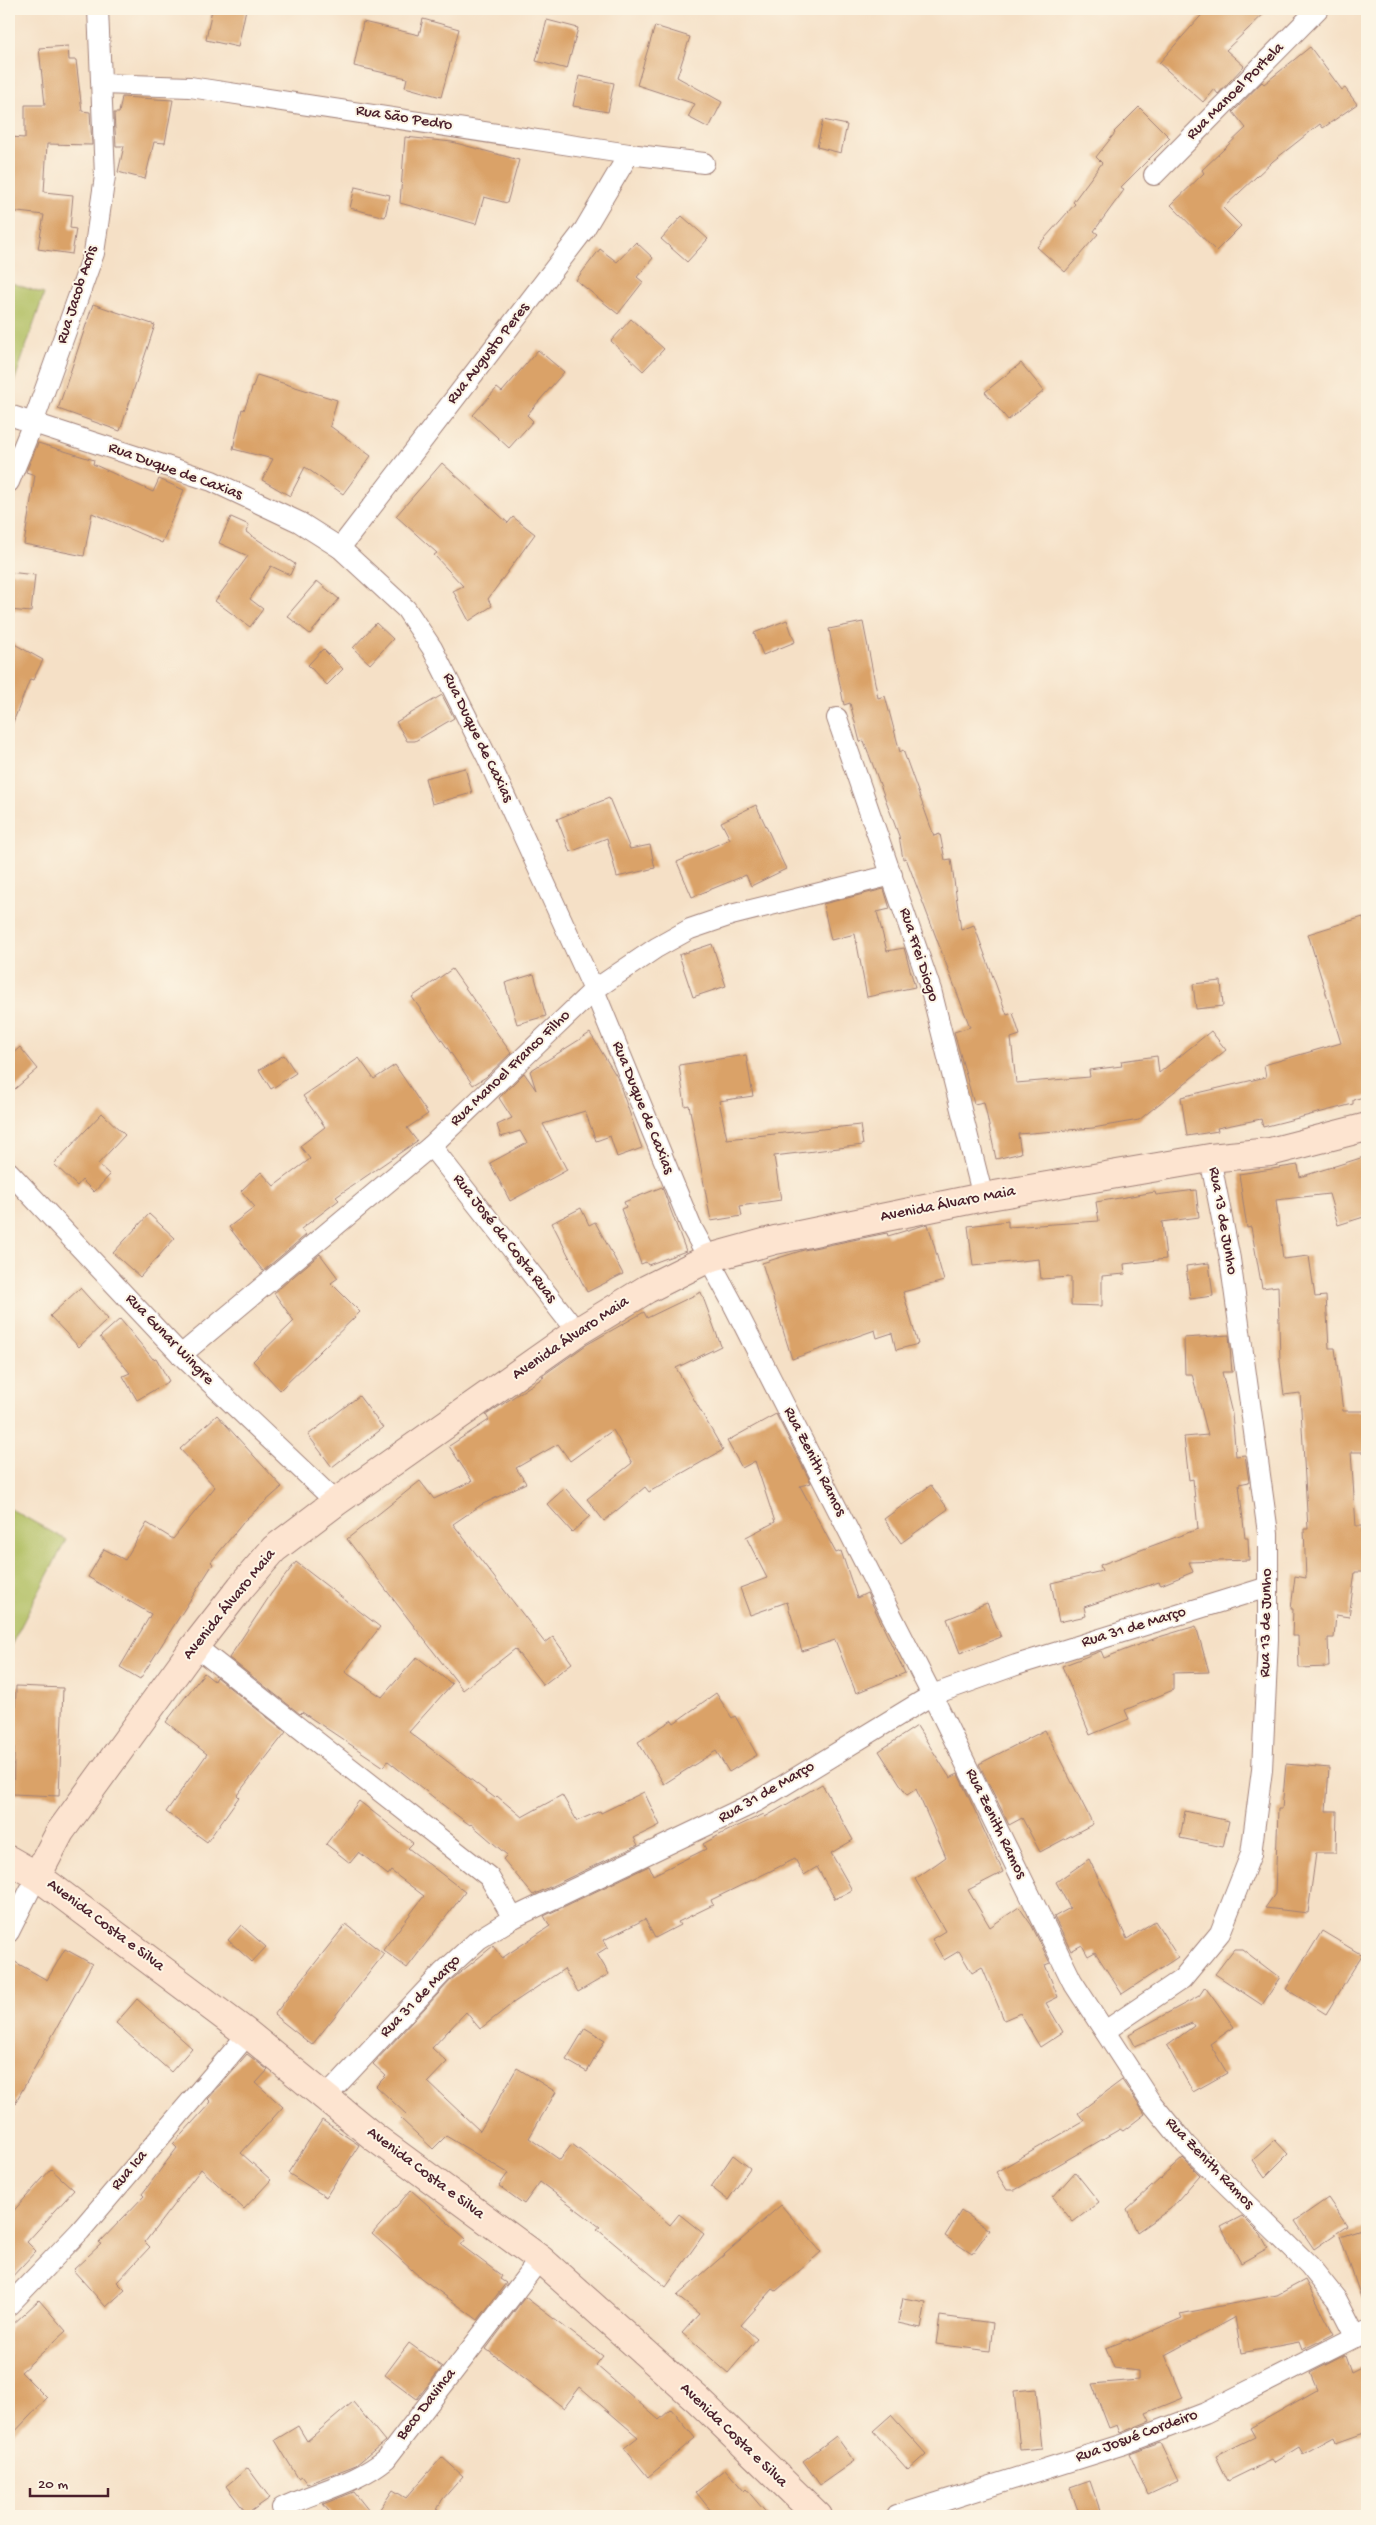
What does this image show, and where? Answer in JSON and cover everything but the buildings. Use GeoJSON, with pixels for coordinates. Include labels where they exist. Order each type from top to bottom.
{"type":"FeatureCollection","features":[{"type":"Feature","properties":{"kind":"street","name":"Rua Jacob Acris"},"geometry":{"type":"LineString","coordinates":[[9,482],[34,423],[94,253],[105,176],[98,9]]}},
{"type":"Feature","properties":{"kind":"street","name":"Rua Manoel Portela"},"geometry":{"type":"LineString","coordinates":[[1154,175],[1318,9]]}},
{"type":"Feature","properties":{"kind":"street","name":"Rua São Pedro"},"geometry":{"type":"LineString","coordinates":[[102,84],[190,87],[629,154],[704,163]]}},
{"type":"Feature","properties":{"kind":"street","name":"Rua Augusto Peres"},"geometry":{"type":"LineString","coordinates":[[340,548],[584,230],[629,154]]}},
{"type":"Feature","properties":{"kind":"street","name":"Rua Duque de Caxias"},"geometry":{"type":"LineString","coordinates":[[9,415],[212,481],[299,522],[340,548],[406,609],[432,648],[487,756],[594,990],[690,1226],[709,1258]]}},
{"type":"Feature","properties":{"kind":"street","name":"Rua Frei Diogo"},"geometry":{"type":"LineString","coordinates":[[837,718],[932,990],[983,1197]]}},
{"type":"Feature","properties":{"kind":"street","name":"Rua Manoel Franco Filho"},"geometry":{"type":"LineString","coordinates":[[181,1356],[431,1146],[594,990],[656,948],[690,929],[731,915],[892,875]]}},
{"type":"Feature","properties":{"kind":"street","name":"Avenida Álvaro Maia"},"geometry":{"type":"LineString","coordinates":[[9,1932],[60,1832],[195,1646],[240,1587],[274,1548],[576,1332],[647,1289],[709,1258],[775,1240],[983,1197],[1210,1158],[1270,1152],[1367,1127]]}},
{"type":"Feature","properties":{"kind":"street","name":"Rua José da Costa Ruas"},"geometry":{"type":"LineString","coordinates":[[431,1146],[576,1332]]}},
{"type":"Feature","properties":{"kind":"street","name":"Rua 13 de Junho"},"geometry":{"type":"LineString","coordinates":[[1105,2031],[1182,1979],[1220,1933],[1251,1854],[1262,1770],[1268,1533],[1230,1259],[1210,1158]]}},
{"type":"Feature","properties":{"kind":"street","name":"Rua Gunar Wingre"},"geometry":{"type":"LineString","coordinates":[[9,1172],[181,1356],[336,1502]]}},
{"type":"Feature","properties":{"kind":"street","name":"Rua Zenith Ramos"},"geometry":{"type":"LineString","coordinates":[[709,1258],[932,1695],[1072,1981],[1150,2101],[1186,2144],[1309,2265],[1362,2334]]}},
{"type":"Feature","properties":{"kind":"street","name":"Rua 31 de Março"},"geometry":{"type":"LineString","coordinates":[[325,2098],[443,1972],[479,1939],[513,1918],[758,1801],[932,1695],[1016,1664],[1268,1587]]}},
{"type":"Feature","properties":{"kind":"street"},"geometry":{"type":"LineString","coordinates":[[195,1646],[489,1877],[513,1918]]}},
{"type":"Feature","properties":{"kind":"street","name":"Avenida Costa e Silva"},"geometry":{"type":"LineString","coordinates":[[9,1860],[37,1876],[248,2034],[325,2098],[540,2259],[696,2399],[818,2516]]}},
{"type":"Feature","properties":{"kind":"street","name":"Rua Ica"},"geometry":{"type":"LineString","coordinates":[[9,2305],[80,2231],[248,2034]]}},
{"type":"Feature","properties":{"kind":"street","name":"Beco Davinca"},"geometry":{"type":"LineString","coordinates":[[282,2508],[323,2490],[346,2484],[369,2473],[386,2459],[540,2259]]}},
{"type":"Feature","properties":{"kind":"street","name":"Rua Josué Cordeiro"},"geometry":{"type":"LineString","coordinates":[[896,2516],[1124,2444],[1205,2413],[1362,2334]]}},
{"type":"Feature","properties":{"kind":"green space"},"geometry":{"type":"Polygon","coordinates":[[[9,282],[44,294],[9,397],[9,282]]]}},
{"type":"Feature","properties":{"kind":"green space"},"geometry":{"type":"Polygon","coordinates":[[[9,1508],[66,1540],[9,1649],[9,1508]]]}}]}
